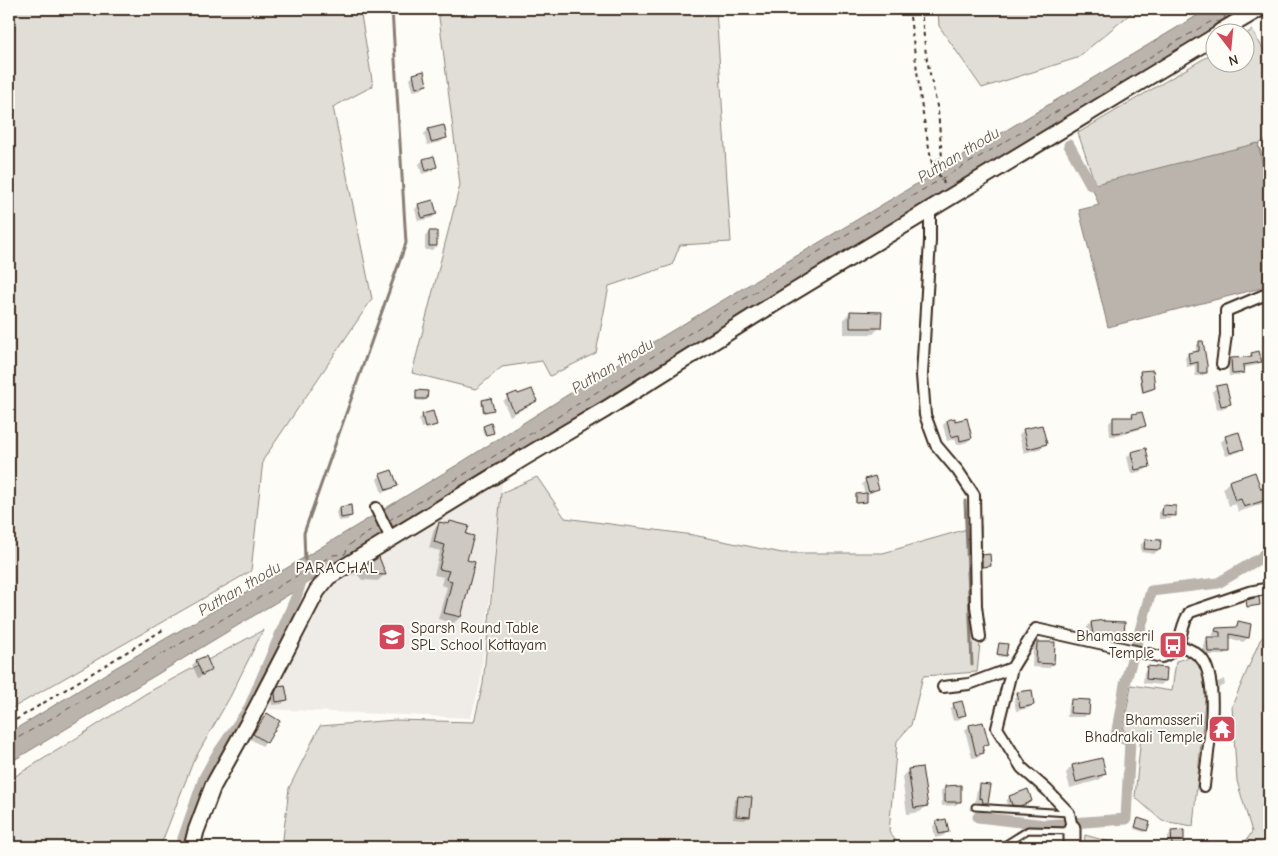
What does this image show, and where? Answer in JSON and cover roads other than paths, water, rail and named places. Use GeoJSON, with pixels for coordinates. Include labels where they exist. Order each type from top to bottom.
{"type":"FeatureCollection","features":[{"type":"Feature","properties":{"kind":"street"},"geometry":{"type":"LineString","coordinates":[[1237,22],[1259,9]]}},
{"type":"Feature","properties":{"kind":"street"},"geometry":{"type":"LineString","coordinates":[[192,847],[213,786],[256,711],[317,591],[328,577],[606,409],[952,195],[1206,42]]}},
{"type":"Feature","properties":{"kind":"street"},"geometry":{"type":"LineString","coordinates":[[930,209],[930,241],[922,375],[925,415],[936,445],[958,471],[974,495],[976,606],[980,637]]}},
{"type":"Feature","properties":{"kind":"street"},"geometry":{"type":"LineString","coordinates":[[1222,364],[1226,335],[1226,311],[1269,293]]}},
{"type":"Feature","properties":{"kind":"street"},"geometry":{"type":"LineString","coordinates":[[376,508],[391,538]]}},
{"type":"Feature","properties":{"kind":"street"},"geometry":{"type":"LineString","coordinates":[[1072,847],[1070,823],[1046,790],[1022,768],[997,728],[1012,668],[1036,629],[1162,656],[1172,653],[1178,645],[1185,619],[1190,612],[1249,592],[1266,589],[1269,586]]}},
{"type":"Feature","properties":{"kind":"street"},"geometry":{"type":"LineString","coordinates":[[1178,645],[1187,648],[1204,661],[1209,675],[1212,700],[1204,786]]}},
{"type":"Feature","properties":{"kind":"street"},"geometry":{"type":"LineString","coordinates":[[944,687],[970,684],[1012,668]]}},
{"type":"Feature","properties":{"kind":"lane"},"geometry":{"type":"LineString","coordinates":[[975,808],[1070,823]]}},
{"type":"Feature","properties":{"kind":"lane"},"geometry":{"type":"LineString","coordinates":[[1001,847],[1028,830],[1070,823]]}},
{"type":"Feature","properties":{"kind":"waterway"},"geometry":{"type":"LineString","coordinates":[[305,560],[304,533],[406,243],[392,9]]}},
{"type":"Feature","properties":{"kind":"waterway"},"geometry":{"type":"LineString","coordinates":[[1069,145],[1091,185]]}},
{"type":"Feature","properties":{"kind":"waterway"},"geometry":{"type":"LineString","coordinates":[[965,501],[972,665]]}},
{"type":"Feature","properties":{"kind":"waterway"},"geometry":{"type":"LineString","coordinates":[[978,817],[1045,825],[1126,819],[1130,741],[1116,736],[1125,684],[1151,591],[1218,583],[1269,553]]}},
{"type":"Feature","properties":{"kind":"waterway"},"geometry":{"type":"LineString","coordinates":[[180,847],[204,778],[216,756],[249,708],[297,595],[303,575]]}},
{"type":"Feature","properties":{"kind":"place","name":"Sparsh Round Table SPL School Kottayam"},"geometry":{"type":"Point","coordinates":[392,637]}},
{"type":"Feature","properties":{"kind":"place","name":"Bhamasseril Temple"},"geometry":{"type":"Point","coordinates":[1173,645]}},
{"type":"Feature","properties":{"kind":"place","name":"Bhamasseril Bhadrakali Temple"},"geometry":{"type":"Point","coordinates":[1222,729]}},
{"type":"Feature","properties":{"kind":"district","name":"PARACHAL"},"geometry":{"type":"Point","coordinates":[337,567]}},
{"type":"Feature","properties":{"kind":"water label","name":"Puthan thodu"},"geometry":{"type":"Point","coordinates":[958,154]}},
{"type":"Feature","properties":{"kind":"water label","name":"Puthan thodu"},"geometry":{"type":"Point","coordinates":[612,365]}},
{"type":"Feature","properties":{"kind":"water label","name":"Puthan thodu"},"geometry":{"type":"Point","coordinates":[239,588]}}]}
